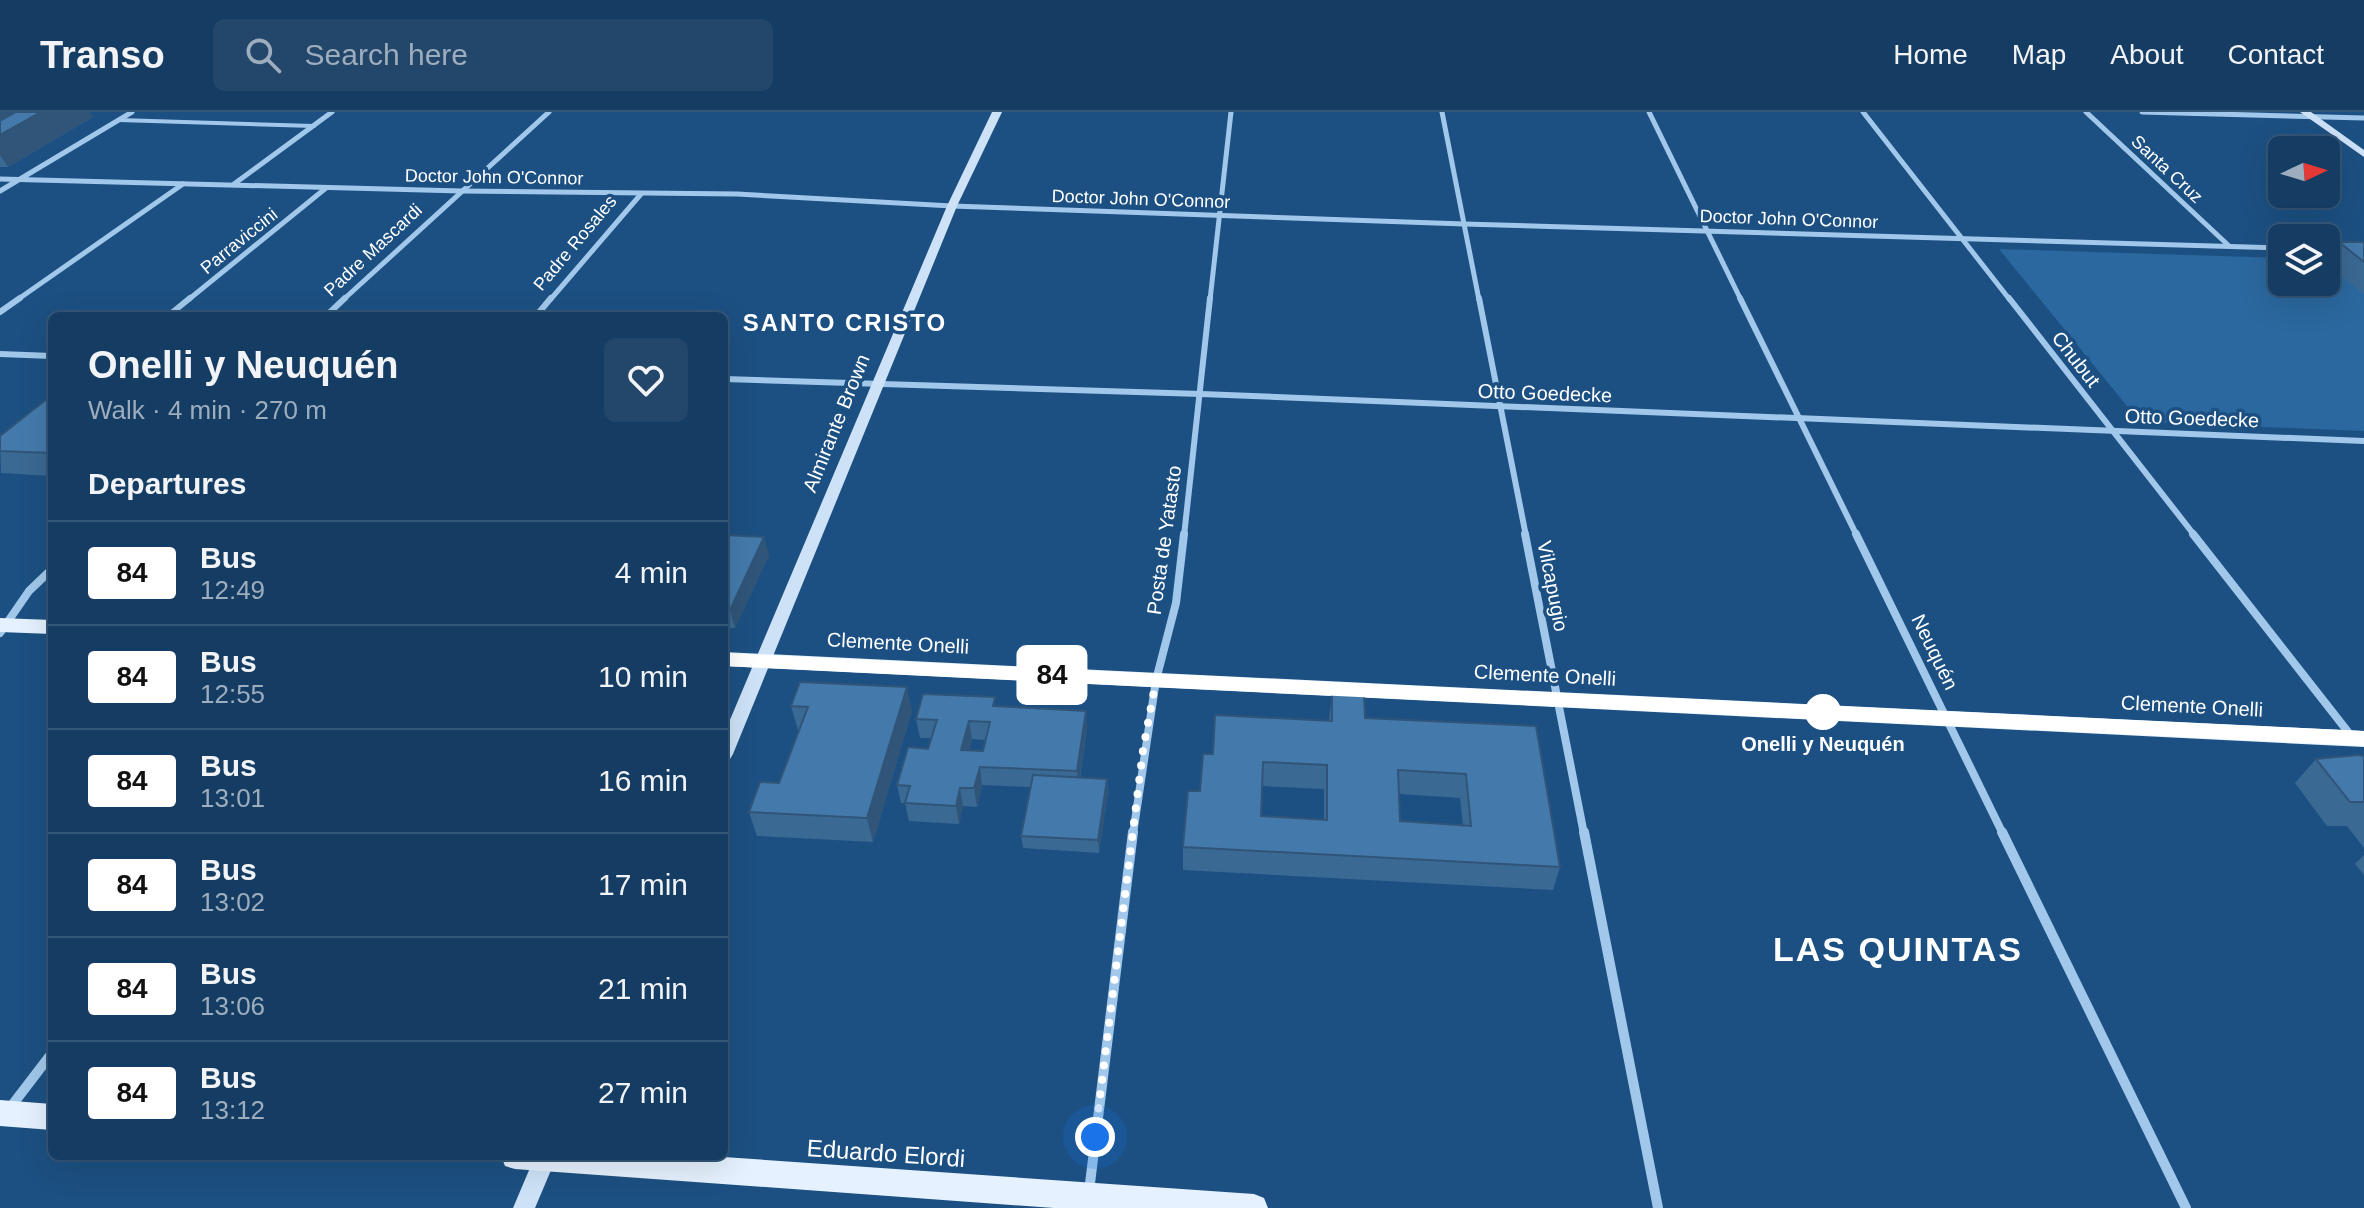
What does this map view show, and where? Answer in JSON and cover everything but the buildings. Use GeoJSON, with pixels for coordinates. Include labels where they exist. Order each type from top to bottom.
{"type":"FeatureCollection","features":[{"type":"Feature","properties":{"kind":"main road","name":"Almirante Brown"},"geometry":{"type":"LineString","coordinates":[[728,745],[952,206],[997,112]]}},
{"type":"Feature","properties":{"kind":"main road"},"geometry":{"type":"LineString","coordinates":[[2308,114],[2364,154]]}},
{"type":"Feature","properties":{"kind":"main road"},"geometry":{"type":"LineString","coordinates":[[2,628],[48,627]]}},
{"type":"Feature","properties":{"kind":"main road","name":"Clemente Onelli"},"geometry":{"type":"LineString","coordinates":[[728,659],[2358,738]]}},
{"type":"Feature","properties":{"kind":"main road"},"geometry":{"type":"LineString","coordinates":[[2,1116],[48,1117]]}},
{"type":"Feature","properties":{"kind":"main road"},"geometry":{"type":"LineString","coordinates":[[524,1208],[544,1160]]}},
{"type":"Feature","properties":{"kind":"main road","name":"Eduardo Elordi"},"geometry":{"type":"LineString","coordinates":[[581,1160],[1087,1202],[1254,1208]]}},
{"type":"Feature","properties":{"kind":"street"},"geometry":{"type":"LineString","coordinates":[[0,191],[132,112]]}},
{"type":"Feature","properties":{"kind":"street"},"geometry":{"type":"LineString","coordinates":[[234,184],[332,112]]}},
{"type":"Feature","properties":{"kind":"street","name":"Padre Mascardi"},"geometry":{"type":"LineString","coordinates":[[330,312],[549,112]]}},
{"type":"Feature","properties":{"kind":"street","name":"Posta de Yatasto"},"geometry":{"type":"LineString","coordinates":[[1087,1202],[1143,750],[1156,680],[1176,603],[1231,112]]}},
{"type":"Feature","properties":{"kind":"street","name":"Vilcapugio"},"geometry":{"type":"LineString","coordinates":[[1442,112],[1658,1208]]}},
{"type":"Feature","properties":{"kind":"street","name":"Neuquén"},"geometry":{"type":"LineString","coordinates":[[1649,112],[1710,230],[2186,1208]]}},
{"type":"Feature","properties":{"kind":"street","name":"Chubut"},"geometry":{"type":"LineString","coordinates":[[1863,112],[2112,431],[2358,738]]}},
{"type":"Feature","properties":{"kind":"street","name":"Santa Cruz"},"geometry":{"type":"LineString","coordinates":[[2086,112],[2229,246]]}},
{"type":"Feature","properties":{"kind":"street"},"geometry":{"type":"LineString","coordinates":[[2142,112],[2308,114],[2364,118]]}},
{"type":"Feature","properties":{"kind":"street","name":"Doctor John O'Connor"},"geometry":{"type":"LineString","coordinates":[[0,179],[461,191],[737,194],[952,206],[1464,224],[2268,247]]}},
{"type":"Feature","properties":{"kind":"street"},"geometry":{"type":"LineString","coordinates":[[0,312],[184,183]]}},
{"type":"Feature","properties":{"kind":"street","name":"Parraviccini"},"geometry":{"type":"LineString","coordinates":[[173,312],[327,187]]}},
{"type":"Feature","properties":{"kind":"street","name":"Padre Rosales"},"geometry":{"type":"LineString","coordinates":[[539,312],[641,194]]}},
{"type":"Feature","properties":{"kind":"street"},"geometry":{"type":"LineString","coordinates":[[2340,249],[2364,250]]}},
{"type":"Feature","properties":{"kind":"street"},"geometry":{"type":"LineString","coordinates":[[0,354],[48,356]]}},
{"type":"Feature","properties":{"kind":"street","name":"Otto Goedecke"},"geometry":{"type":"LineString","coordinates":[[728,379],[1201,394],[2364,441]]}},
{"type":"Feature","properties":{"kind":"street"},"geometry":{"type":"LineString","coordinates":[[2,628],[29,591],[48,573]]}},
{"type":"Feature","properties":{"kind":"street"},"geometry":{"type":"LineString","coordinates":[[2,1116],[48,1058]]}},
{"type":"Feature","properties":{"kind":"lane"},"geometry":{"type":"LineString","coordinates":[[119,120],[314,126]]}},
{"type":"Feature","properties":{"kind":"shaded area"},"geometry":{"type":"Polygon","coordinates":[[[1999,249],[2268,258],[2268,296],[2340,296],[2340,260],[2364,261],[2364,431],[2140,422],[1999,249]]]}},
{"type":"Feature","properties":{"kind":"bus line","name":"84"},"geometry":{"type":"LineString","coordinates":[[728,659],[2364,739]]}},
{"type":"Feature","properties":{"kind":"place","name":"Onelli y Neuquén"},"geometry":{"type":"Point","coordinates":[1823,712]}},
{"type":"Feature","properties":{"kind":"district","name":"SANTO CRISTO"},"geometry":{"type":"Point","coordinates":[845,322]}},
{"type":"Feature","properties":{"kind":"district","name":"LAS QUINTAS"},"geometry":{"type":"Point","coordinates":[1898,949]}},
{"type":"Feature","properties":{"kind":"route"},"geometry":{"type":"LineString","coordinates":[[1095,1137],[1143,750],[1156,680],[1833,713],[1823,712]]}}]}
